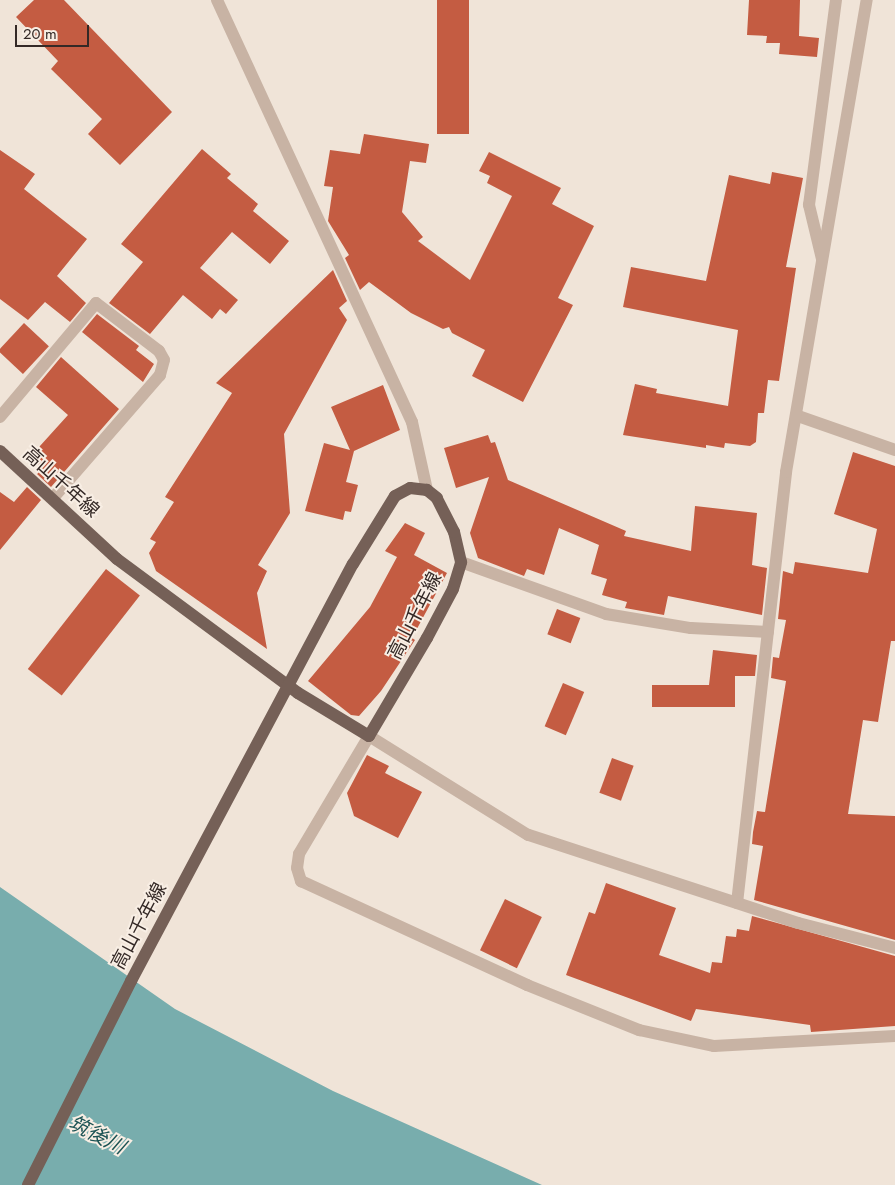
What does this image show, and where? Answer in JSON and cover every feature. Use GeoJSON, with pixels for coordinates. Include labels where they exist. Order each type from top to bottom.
{"type":"FeatureCollection","features":[{"type":"Feature","properties":{"kind":"main road","name":"高山千年線"},"geometry":{"type":"LineString","coordinates":[[0,451],[117,559],[298,693],[369,736],[427,638],[453,589],[461,562],[445,510],[427,490],[410,488],[395,496],[353,564],[131,981],[28,1185]]}},
{"type":"Feature","properties":{"kind":"street"},"geometry":{"type":"LineString","coordinates":[[217,0],[412,422],[427,490]]}},
{"type":"Feature","properties":{"kind":"street"},"geometry":{"type":"LineString","coordinates":[[823,264],[809,205],[836,0]]}},
{"type":"Feature","properties":{"kind":"street"},"geometry":{"type":"LineString","coordinates":[[737,903],[786,472],[798,416],[867,0]]}},
{"type":"Feature","properties":{"kind":"street"},"geometry":{"type":"LineString","coordinates":[[0,417],[96,303],[159,351],[164,360],[160,375],[53,498]]}},
{"type":"Feature","properties":{"kind":"street"},"geometry":{"type":"LineString","coordinates":[[798,416],[895,450]]}},
{"type":"Feature","properties":{"kind":"street"},"geometry":{"type":"LineString","coordinates":[[461,562],[606,614],[691,628],[768,632]]}},
{"type":"Feature","properties":{"kind":"street"},"geometry":{"type":"LineString","coordinates":[[895,948],[737,903],[528,835],[369,736],[299,854],[297,868],[301,881],[527,985],[639,1030],[714,1046],[895,1036]]}},
{"type":"Feature","properties":{"kind":"water","name":"筑後川"},"geometry":{"type":"Polygon","coordinates":[[[0,887],[175,1009],[333,1091],[542,1185],[0,1185],[0,887]]]}},
{"type":"Feature","properties":{"kind":"building"},"geometry":{"type":"Polygon","coordinates":[[[34,0],[64,0],[172,112],[120,165],[88,134],[102,119],[51,69],[58,61],[16,17],[34,0]]]}},
{"type":"Feature","properties":{"kind":"building"},"geometry":{"type":"Polygon","coordinates":[[[437,0],[469,0],[469,134],[437,134],[437,0]]]}},
{"type":"Feature","properties":{"kind":"building"},"geometry":{"type":"Polygon","coordinates":[[[749,0],[800,0],[799,36],[819,38],[817,57],[779,54],[780,43],[766,43],[767,36],[747,35],[749,0]]]}},
{"type":"Feature","properties":{"kind":"building"},"geometry":{"type":"Polygon","coordinates":[[[364,134],[429,144],[426,163],[410,161],[402,212],[423,237],[418,241],[470,280],[512,196],[487,183],[490,176],[479,171],[489,152],[561,188],[552,204],[594,226],[558,298],[573,305],[523,402],[472,376],[485,350],[452,333],[449,327],[443,329],[411,313],[369,282],[360,290],[345,258],[349,255],[328,221],[333,187],[324,186],[330,150],[360,154],[364,134]]]}},
{"type":"Feature","properties":{"kind":"building"},"geometry":{"type":"Polygon","coordinates":[[[202,149],[231,174],[227,178],[258,204],[253,211],[289,241],[270,264],[232,232],[200,268],[238,300],[226,314],[220,309],[212,319],[183,295],[150,334],[109,303],[143,262],[121,244],[202,149]]]}},
{"type":"Feature","properties":{"kind":"building"},"geometry":{"type":"Polygon","coordinates":[[[0,150],[35,174],[24,189],[87,239],[57,276],[86,303],[70,322],[45,302],[28,320],[0,299],[0,150]]]}},
{"type":"Feature","properties":{"kind":"building"},"geometry":{"type":"Polygon","coordinates":[[[772,172],[803,178],[786,267],[796,268],[779,381],[768,380],[764,413],[758,413],[756,442],[750,446],[725,443],[724,448],[706,445],[706,448],[623,435],[635,384],[657,389],[656,393],[728,406],[738,330],[623,307],[631,267],[706,281],[729,175],[770,184],[772,172]]]}},
{"type":"Feature","properties":{"kind":"building"},"geometry":{"type":"Polygon","coordinates":[[[333,270],[347,301],[339,308],[347,320],[284,434],[290,513],[258,565],[267,571],[257,593],[267,649],[156,571],[149,553],[156,542],[150,539],[174,502],[165,497],[232,393],[216,383],[333,270]]]}},
{"type":"Feature","properties":{"kind":"building"},"geometry":{"type":"Polygon","coordinates":[[[97,314],[139,346],[136,350],[154,364],[143,382],[82,332],[97,314]]]}},
{"type":"Feature","properties":{"kind":"building"},"geometry":{"type":"Polygon","coordinates":[[[24,323],[49,346],[23,374],[0,353],[0,349],[24,323]]]}},
{"type":"Feature","properties":{"kind":"building"},"geometry":{"type":"Polygon","coordinates":[[[61,357],[119,409],[51,487],[37,474],[42,468],[30,457],[68,415],[36,387],[61,357]]]}},
{"type":"Feature","properties":{"kind":"building"},"geometry":{"type":"Polygon","coordinates":[[[383,385],[400,430],[354,451],[346,482],[358,485],[351,512],[345,511],[343,520],[305,511],[324,443],[350,450],[331,407],[383,385]]]}},
{"type":"Feature","properties":{"kind":"building"},"geometry":{"type":"Polygon","coordinates":[[[488,435],[491,443],[495,442],[508,480],[626,531],[624,536],[691,551],[695,506],[757,513],[752,565],[767,568],[762,615],[668,596],[664,615],[625,608],[627,602],[602,595],[607,579],[591,574],[599,545],[559,528],[544,575],[527,569],[524,576],[478,558],[470,533],[489,477],[456,488],[444,448],[488,435]]]}},
{"type":"Feature","properties":{"kind":"building"},"geometry":{"type":"Polygon","coordinates":[[[853,452],[895,466],[895,641],[891,641],[878,722],[863,720],[848,814],[895,816],[895,940],[754,900],[763,846],[752,844],[753,832],[757,811],[765,812],[786,681],[771,678],[773,657],[779,658],[786,620],[778,619],[783,571],[793,574],[795,562],[868,573],[877,529],[834,514],[853,452]]]}},
{"type":"Feature","properties":{"kind":"building"},"geometry":{"type":"Polygon","coordinates":[[[27,487],[41,500],[0,550],[0,492],[14,502],[27,487]]]}},
{"type":"Feature","properties":{"kind":"building"},"geometry":{"type":"Polygon","coordinates":[[[405,523],[425,533],[414,555],[447,573],[412,638],[415,640],[381,691],[359,716],[351,715],[308,681],[370,607],[397,557],[385,551],[405,523]]]}},
{"type":"Feature","properties":{"kind":"building"},"geometry":{"type":"Polygon","coordinates":[[[106,569],[140,595],[62,696],[28,669],[106,569]]]}},
{"type":"Feature","properties":{"kind":"building"},"geometry":{"type":"Polygon","coordinates":[[[557,609],[580,618],[571,643],[547,634],[557,609]]]}},
{"type":"Feature","properties":{"kind":"building"},"geometry":{"type":"Polygon","coordinates":[[[713,650],[757,655],[755,676],[735,676],[735,707],[652,707],[652,685],[709,685],[713,650]]]}},
{"type":"Feature","properties":{"kind":"building"},"geometry":{"type":"Polygon","coordinates":[[[563,683],[584,692],[566,735],[545,726],[563,683]]]}},
{"type":"Feature","properties":{"kind":"building"},"geometry":{"type":"Polygon","coordinates":[[[367,755],[389,766],[385,773],[422,792],[398,838],[354,816],[347,793],[367,755]]]}},
{"type":"Feature","properties":{"kind":"building"},"geometry":{"type":"Polygon","coordinates":[[[612,758],[634,766],[621,801],[599,793],[612,758]]]}},
{"type":"Feature","properties":{"kind":"building"},"geometry":{"type":"Polygon","coordinates":[[[606,883],[676,908],[659,955],[710,973],[712,962],[722,963],[726,936],[736,937],[737,929],[749,931],[752,916],[895,956],[895,1026],[811,1032],[810,1025],[696,1009],[691,1021],[566,975],[589,912],[595,914],[606,883]]]}},
{"type":"Feature","properties":{"kind":"building"},"geometry":{"type":"Polygon","coordinates":[[[505,899],[542,917],[517,968],[480,950],[505,899]]]}}]}
